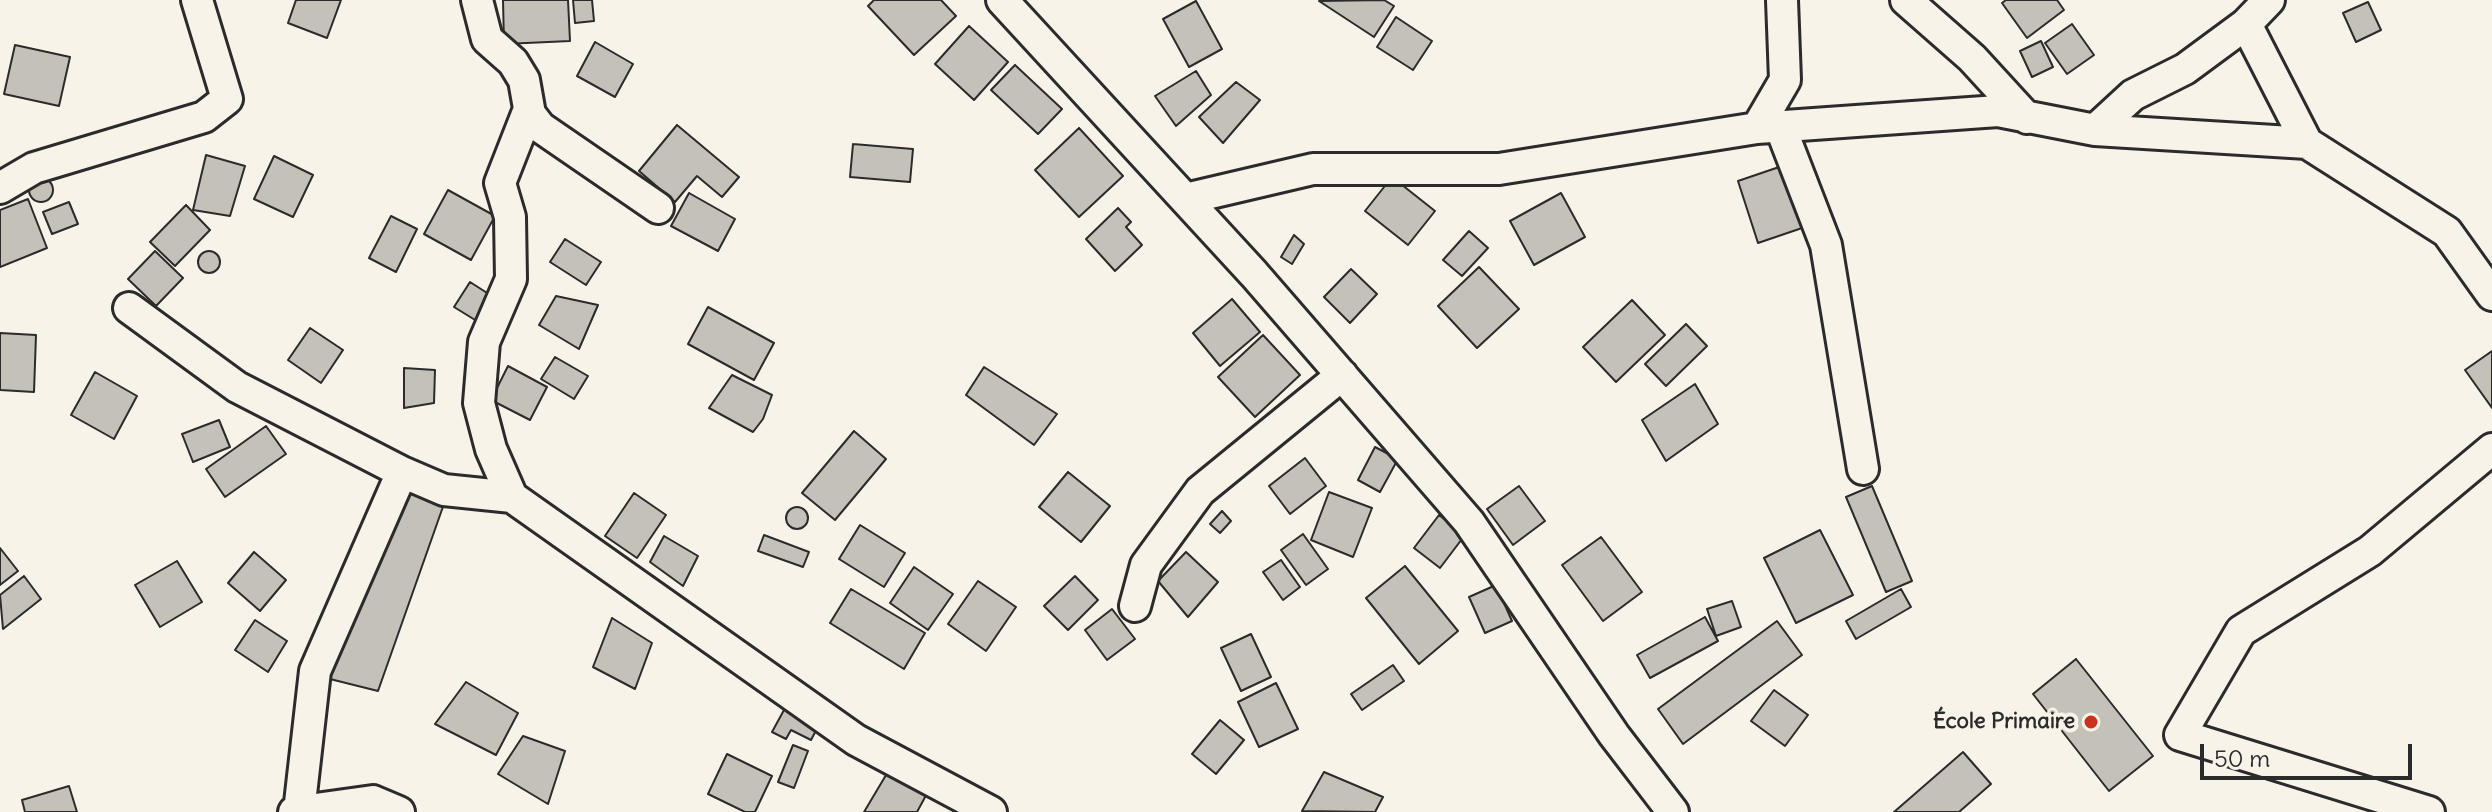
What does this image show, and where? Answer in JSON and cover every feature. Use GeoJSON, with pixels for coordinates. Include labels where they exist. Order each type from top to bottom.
{"type":"FeatureCollection","features":[{"type":"Feature","properties":{"kind":"street"},"geometry":{"type":"LineString","coordinates":[[0,188],[34,168],[204,117],[227,99],[197,0]]}},
{"type":"Feature","properties":{"kind":"street"},"geometry":{"type":"LineString","coordinates":[[477,0],[487,39],[513,62],[524,80],[529,109],[540,127],[658,208]]}},
{"type":"Feature","properties":{"kind":"street"},"geometry":{"type":"LineString","coordinates":[[1002,0],[1185,199],[1469,522],[1614,735],[1673,812]]}},
{"type":"Feature","properties":{"kind":"street"},"geometry":{"type":"LineString","coordinates":[[1782,0],[1785,80],[1768,127],[1826,245],[1863,469]]}},
{"type":"Feature","properties":{"kind":"street"},"geometry":{"type":"LineString","coordinates":[[1906,0],[1972,58],[2028,119]]}},
{"type":"Feature","properties":{"kind":"street"},"geometry":{"type":"LineString","coordinates":[[2095,130],[2133,95],[2185,69],[2246,24],[2269,0]]}},
{"type":"Feature","properties":{"kind":"street"},"geometry":{"type":"LineString","coordinates":[[2246,24],[2307,143]]}},
{"type":"Feature","properties":{"kind":"street"},"geometry":{"type":"LineString","coordinates":[[512,497],[491,449],[479,403],[484,342],[511,279],[510,217],[500,183],[529,109]]}},
{"type":"Feature","properties":{"kind":"street"},"geometry":{"type":"LineString","coordinates":[[1185,199],[1313,169],[1499,169],[1768,127],[1998,111],[2095,130],[2307,143],[2447,232],[2492,295]]}},
{"type":"Feature","properties":{"kind":"street"},"geometry":{"type":"LineString","coordinates":[[129,308],[237,387],[402,472],[444,490],[512,497],[856,740],[991,812]]}},
{"type":"Feature","properties":{"kind":"street"},"geometry":{"type":"LineString","coordinates":[[1135,606],[1146,565],[1200,491],[1342,375]]}},
{"type":"Feature","properties":{"kind":"street"},"geometry":{"type":"LineString","coordinates":[[2429,812],[2180,735],[2241,631],[2370,551],[2492,449]]}},
{"type":"Feature","properties":{"kind":"street"},"geometry":{"type":"LineString","coordinates":[[399,812],[373,801],[297,812],[315,671],[402,472]]}},
{"type":"Feature","properties":{"kind":"building"},"geometry":{"type":"Polygon","coordinates":[[[296,0],[341,0],[327,38],[288,23],[296,0]]]}},
{"type":"Feature","properties":{"kind":"building"},"geometry":{"type":"Polygon","coordinates":[[[503,0],[568,0],[570,41],[504,44],[503,0]]]}},
{"type":"Feature","properties":{"kind":"building"},"geometry":{"type":"Polygon","coordinates":[[[573,0],[592,0],[594,21],[575,23],[573,0]]]}},
{"type":"Feature","properties":{"kind":"building"},"geometry":{"type":"Polygon","coordinates":[[[874,0],[941,0],[956,16],[914,55],[868,6],[874,0]]]}},
{"type":"Feature","properties":{"kind":"building"},"geometry":{"type":"Polygon","coordinates":[[[1384,0],[1394,6],[1374,37],[1319,1],[1384,0]]]}},
{"type":"Feature","properties":{"kind":"building"},"geometry":{"type":"Polygon","coordinates":[[[2006,0],[2057,0],[2064,10],[2027,38],[2002,3],[2006,0]]]}},
{"type":"Feature","properties":{"kind":"building"},"geometry":{"type":"Polygon","coordinates":[[[1196,1],[1222,49],[1189,67],[1163,19],[1196,1]]]}},
{"type":"Feature","properties":{"kind":"building"},"geometry":{"type":"Polygon","coordinates":[[[2368,2],[2381,30],[2356,42],[2343,13],[2368,2]]]}},
{"type":"Feature","properties":{"kind":"building"},"geometry":{"type":"Polygon","coordinates":[[[1396,17],[1432,41],[1413,70],[1377,47],[1396,17]]]}},
{"type":"Feature","properties":{"kind":"building"},"geometry":{"type":"Polygon","coordinates":[[[2072,24],[2094,55],[2067,74],[2045,43],[2072,24]]]}},
{"type":"Feature","properties":{"kind":"building"},"geometry":{"type":"Polygon","coordinates":[[[969,26],[1008,62],[974,100],[935,64],[969,26]]]}},
{"type":"Feature","properties":{"kind":"building"},"geometry":{"type":"Polygon","coordinates":[[[2041,41],[2053,67],[2032,77],[2020,51],[2041,41]]]}},
{"type":"Feature","properties":{"kind":"building"},"geometry":{"type":"Polygon","coordinates":[[[595,42],[633,64],[615,97],[577,76],[595,42]]]}},
{"type":"Feature","properties":{"kind":"building"},"geometry":{"type":"Polygon","coordinates":[[[15,45],[70,57],[59,106],[4,94],[15,45]]]}},
{"type":"Feature","properties":{"kind":"building"},"geometry":{"type":"Polygon","coordinates":[[[1015,65],[1062,109],[1038,134],[991,90],[1015,65]]]}},
{"type":"Feature","properties":{"kind":"building"},"geometry":{"type":"Polygon","coordinates":[[[1196,71],[1211,95],[1176,126],[1155,96],[1196,71]]]}},
{"type":"Feature","properties":{"kind":"building"},"geometry":{"type":"Polygon","coordinates":[[[1236,82],[1260,100],[1223,143],[1199,117],[1236,82]]]}},
{"type":"Feature","properties":{"kind":"building"},"geometry":{"type":"Polygon","coordinates":[[[677,125],[739,177],[722,197],[697,176],[675,202],[639,171],[677,125]]]}},
{"type":"Feature","properties":{"kind":"building"},"geometry":{"type":"Polygon","coordinates":[[[1079,128],[1123,176],[1079,217],[1035,170],[1079,128]]]}},
{"type":"Feature","properties":{"kind":"building"},"geometry":{"type":"Polygon","coordinates":[[[853,144],[913,149],[910,182],[850,177],[853,144]]]}},
{"type":"Feature","properties":{"kind":"building"},"geometry":{"type":"Polygon","coordinates":[[[206,155],[245,166],[230,216],[193,210],[206,155]]]}},
{"type":"Feature","properties":{"kind":"building"},"geometry":{"type":"Polygon","coordinates":[[[274,156],[313,175],[293,217],[254,199],[274,156]]]}},
{"type":"Feature","properties":{"kind":"building"},"geometry":{"type":"Polygon","coordinates":[[[1785,165],[1805,227],[1758,243],[1738,181],[1785,165]]]}},
{"type":"Feature","properties":{"kind":"building"},"geometry":{"type":"Polygon","coordinates":[[[1392,177],[1435,211],[1408,245],[1365,211],[1392,177]]]}},
{"type":"Feature","properties":{"kind":"building"},"geometry":{"type":"Polygon","coordinates":[[[41,178],[50,181],[53,190],[50,199],[41,202],[32,199],[29,190],[32,181],[41,178]]]}},
{"type":"Feature","properties":{"kind":"building"},"geometry":{"type":"Polygon","coordinates":[[[448,190],[495,216],[471,260],[424,234],[448,190]]]}},
{"type":"Feature","properties":{"kind":"building"},"geometry":{"type":"Polygon","coordinates":[[[689,193],[735,219],[718,251],[671,226],[689,193]]]}},
{"type":"Feature","properties":{"kind":"building"},"geometry":{"type":"Polygon","coordinates":[[[1561,193],[1585,237],[1534,265],[1510,221],[1561,193]]]}},
{"type":"Feature","properties":{"kind":"building"},"geometry":{"type":"Polygon","coordinates":[[[28,199],[47,248],[0,267],[0,210],[28,199]]]}},
{"type":"Feature","properties":{"kind":"building"},"geometry":{"type":"Polygon","coordinates":[[[69,202],[78,224],[52,234],[43,212],[69,202]]]}},
{"type":"Feature","properties":{"kind":"building"},"geometry":{"type":"Polygon","coordinates":[[[186,205],[210,230],[175,266],[150,242],[186,205]]]}},
{"type":"Feature","properties":{"kind":"building"},"geometry":{"type":"Polygon","coordinates":[[[1118,208],[1131,222],[1126,227],[1142,245],[1115,271],[1086,239],[1118,208]]]}},
{"type":"Feature","properties":{"kind":"building"},"geometry":{"type":"Polygon","coordinates":[[[391,216],[417,229],[396,272],[369,258],[391,216]]]}},
{"type":"Feature","properties":{"kind":"building"},"geometry":{"type":"Polygon","coordinates":[[[1469,231],[1488,248],[1462,276],[1443,260],[1469,231]]]}},
{"type":"Feature","properties":{"kind":"building"},"geometry":{"type":"Polygon","coordinates":[[[1294,235],[1304,244],[1292,264],[1281,257],[1294,235]]]}},
{"type":"Feature","properties":{"kind":"building"},"geometry":{"type":"Polygon","coordinates":[[[565,239],[601,262],[586,285],[550,262],[565,239]]]}},
{"type":"Feature","properties":{"kind":"building"},"geometry":{"type":"Polygon","coordinates":[[[155,251],[183,278],[156,306],[128,279],[155,251]]]}},
{"type":"Feature","properties":{"kind":"building"},"geometry":{"type":"Polygon","coordinates":[[[205,251],[213,251],[220,262],[213,273],[205,273],[198,266],[198,258],[205,251]]]}},
{"type":"Feature","properties":{"kind":"building"},"geometry":{"type":"Polygon","coordinates":[[[1479,267],[1519,309],[1477,348],[1438,306],[1479,267]]]}},
{"type":"Feature","properties":{"kind":"building"},"geometry":{"type":"Polygon","coordinates":[[[1351,269],[1377,294],[1350,323],[1324,297],[1351,269]]]}},
{"type":"Feature","properties":{"kind":"building"},"geometry":{"type":"Polygon","coordinates":[[[470,282],[495,298],[480,323],[454,307],[470,282]]]}},
{"type":"Feature","properties":{"kind":"building"},"geometry":{"type":"Polygon","coordinates":[[[556,296],[598,305],[579,349],[539,325],[556,296]]]}},
{"type":"Feature","properties":{"kind":"building"},"geometry":{"type":"Polygon","coordinates":[[[1232,299],[1260,332],[1220,366],[1193,333],[1232,299]]]}},
{"type":"Feature","properties":{"kind":"building"},"geometry":{"type":"Polygon","coordinates":[[[1632,300],[1665,335],[1616,382],[1583,347],[1632,300]]]}},
{"type":"Feature","properties":{"kind":"building"},"geometry":{"type":"Polygon","coordinates":[[[708,307],[774,343],[754,380],[688,344],[708,307]]]}},
{"type":"Feature","properties":{"kind":"building"},"geometry":{"type":"Polygon","coordinates":[[[1686,324],[1707,346],[1666,386],[1645,364],[1686,324]]]}},
{"type":"Feature","properties":{"kind":"building"},"geometry":{"type":"Polygon","coordinates":[[[310,328],[343,350],[321,383],[288,360],[310,328]]]}},
{"type":"Feature","properties":{"kind":"building"},"geometry":{"type":"Polygon","coordinates":[[[0,333],[36,335],[34,392],[0,390],[0,333]]]}},
{"type":"Feature","properties":{"kind":"building"},"geometry":{"type":"Polygon","coordinates":[[[1263,335],[1300,375],[1255,417],[1218,377],[1263,335]]]}},
{"type":"Feature","properties":{"kind":"building"},"geometry":{"type":"Polygon","coordinates":[[[2492,351],[2492,408],[2465,370],[2492,351]]]}},
{"type":"Feature","properties":{"kind":"building"},"geometry":{"type":"Polygon","coordinates":[[[555,357],[588,376],[574,399],[541,379],[555,357]]]}},
{"type":"Feature","properties":{"kind":"building"},"geometry":{"type":"Polygon","coordinates":[[[508,366],[547,387],[530,420],[491,400],[508,366]]]}},
{"type":"Feature","properties":{"kind":"building"},"geometry":{"type":"Polygon","coordinates":[[[984,367],[1057,414],[1034,445],[966,395],[984,367]]]}},
{"type":"Feature","properties":{"kind":"building"},"geometry":{"type":"Polygon","coordinates":[[[404,368],[435,370],[434,403],[404,408],[404,368]]]}},
{"type":"Feature","properties":{"kind":"building"},"geometry":{"type":"Polygon","coordinates":[[[95,372],[137,396],[114,439],[71,415],[95,372]]]}},
{"type":"Feature","properties":{"kind":"building"},"geometry":{"type":"Polygon","coordinates":[[[732,375],[772,395],[763,419],[753,432],[709,408],[732,375]]]}},
{"type":"Feature","properties":{"kind":"building"},"geometry":{"type":"Polygon","coordinates":[[[1695,384],[1718,424],[1666,461],[1642,420],[1695,384]]]}},
{"type":"Feature","properties":{"kind":"building"},"geometry":{"type":"Polygon","coordinates":[[[219,420],[230,447],[193,462],[182,434],[219,420]]]}},
{"type":"Feature","properties":{"kind":"building"},"geometry":{"type":"Polygon","coordinates":[[[266,426],[286,454],[225,497],[206,469],[266,426]]]}},
{"type":"Feature","properties":{"kind":"building"},"geometry":{"type":"Polygon","coordinates":[[[854,431],[886,459],[835,520],[802,493],[854,431]]]}},
{"type":"Feature","properties":{"kind":"building"},"geometry":{"type":"Polygon","coordinates":[[[1375,447],[1398,459],[1380,492],[1358,480],[1375,447]]]}},
{"type":"Feature","properties":{"kind":"building"},"geometry":{"type":"Polygon","coordinates":[[[1305,458],[1326,486],[1290,514],[1269,486],[1305,458]]]}},
{"type":"Feature","properties":{"kind":"building"},"geometry":{"type":"Polygon","coordinates":[[[1068,472],[1110,506],[1081,542],[1039,507],[1068,472]]]}},
{"type":"Feature","properties":{"kind":"building"},"geometry":{"type":"Polygon","coordinates":[[[407,483],[445,501],[378,691],[326,678],[407,483]]]}},
{"type":"Feature","properties":{"kind":"building"},"geometry":{"type":"Polygon","coordinates":[[[1519,486],[1545,521],[1513,545],[1487,509],[1519,486]]]}},
{"type":"Feature","properties":{"kind":"building"},"geometry":{"type":"Polygon","coordinates":[[[1872,486],[1912,581],[1886,592],[1846,497],[1872,486]]]}},
{"type":"Feature","properties":{"kind":"building"},"geometry":{"type":"Polygon","coordinates":[[[1329,492],[1372,508],[1353,557],[1311,540],[1329,492]]]}},
{"type":"Feature","properties":{"kind":"building"},"geometry":{"type":"Polygon","coordinates":[[[634,493],[666,515],[637,558],[605,536],[634,493]]]}},
{"type":"Feature","properties":{"kind":"building"},"geometry":{"type":"Polygon","coordinates":[[[797,507],[805,510],[808,518],[805,526],[797,529],[789,526],[786,518],[789,510],[797,507]]]}},
{"type":"Feature","properties":{"kind":"building"},"geometry":{"type":"Polygon","coordinates":[[[1222,511],[1231,521],[1220,533],[1210,524],[1222,511]]]}},
{"type":"Feature","properties":{"kind":"building"},"geometry":{"type":"Polygon","coordinates":[[[1439,515],[1465,535],[1440,568],[1414,548],[1439,515]]]}},
{"type":"Feature","properties":{"kind":"building"},"geometry":{"type":"Polygon","coordinates":[[[860,525],[905,553],[884,587],[839,559],[860,525]]]}},
{"type":"Feature","properties":{"kind":"building"},"geometry":{"type":"Polygon","coordinates":[[[1820,530],[1853,595],[1796,623],[1764,558],[1820,530]]]}},
{"type":"Feature","properties":{"kind":"building"},"geometry":{"type":"Polygon","coordinates":[[[1303,534],[1328,569],[1306,585],[1281,550],[1303,534]]]}},
{"type":"Feature","properties":{"kind":"building"},"geometry":{"type":"Polygon","coordinates":[[[764,535],[809,552],[803,567],[758,551],[764,535]]]}},
{"type":"Feature","properties":{"kind":"building"},"geometry":{"type":"Polygon","coordinates":[[[664,536],[698,556],[683,586],[650,562],[664,536]]]}},
{"type":"Feature","properties":{"kind":"building"},"geometry":{"type":"Polygon","coordinates":[[[1601,537],[1642,592],[1603,621],[1562,565],[1601,537]]]}},
{"type":"Feature","properties":{"kind":"building"},"geometry":{"type":"Polygon","coordinates":[[[0,548],[18,571],[0,585],[0,548]]]}},
{"type":"Feature","properties":{"kind":"building"},"geometry":{"type":"Polygon","coordinates":[[[254,552],[286,580],[260,611],[228,583],[254,552]]]}},
{"type":"Feature","properties":{"kind":"building"},"geometry":{"type":"Polygon","coordinates":[[[1186,552],[1218,582],[1188,617],[1158,581],[1186,552]]]}},
{"type":"Feature","properties":{"kind":"building"},"geometry":{"type":"Polygon","coordinates":[[[1281,560],[1300,587],[1283,600],[1263,572],[1281,560]]]}},
{"type":"Feature","properties":{"kind":"building"},"geometry":{"type":"Polygon","coordinates":[[[177,561],[202,602],[160,627],[135,585],[177,561]]]}},
{"type":"Feature","properties":{"kind":"building"},"geometry":{"type":"Polygon","coordinates":[[[1405,566],[1458,631],[1419,664],[1366,598],[1405,566]]]}},
{"type":"Feature","properties":{"kind":"building"},"geometry":{"type":"Polygon","coordinates":[[[914,567],[953,594],[928,630],[890,603],[914,567]]]}},
{"type":"Feature","properties":{"kind":"building"},"geometry":{"type":"Polygon","coordinates":[[[24,576],[41,599],[3,629],[0,595],[24,576]]]}},
{"type":"Feature","properties":{"kind":"building"},"geometry":{"type":"Polygon","coordinates":[[[1075,576],[1098,600],[1068,630],[1044,606],[1075,576]]]}},
{"type":"Feature","properties":{"kind":"building"},"geometry":{"type":"Polygon","coordinates":[[[978,581],[1016,607],[986,651],[948,624],[978,581]]]}},
{"type":"Feature","properties":{"kind":"building"},"geometry":{"type":"Polygon","coordinates":[[[1496,585],[1512,621],[1485,633],[1469,597],[1496,585]]]}},
{"type":"Feature","properties":{"kind":"building"},"geometry":{"type":"Polygon","coordinates":[[[851,589],[925,633],[904,669],[830,623],[851,589]]]}},
{"type":"Feature","properties":{"kind":"building"},"geometry":{"type":"Polygon","coordinates":[[[1901,589],[1911,607],[1856,639],[1846,621],[1901,589]]]}},
{"type":"Feature","properties":{"kind":"building"},"geometry":{"type":"Polygon","coordinates":[[[1732,601],[1741,627],[1716,636],[1707,609],[1732,601]]]}},
{"type":"Feature","properties":{"kind":"building"},"geometry":{"type":"Polygon","coordinates":[[[1112,609],[1135,639],[1107,660],[1085,630],[1112,609]]]}},
{"type":"Feature","properties":{"kind":"building"},"geometry":{"type":"Polygon","coordinates":[[[1705,617],[1718,641],[1650,678],[1637,655],[1705,617]]]}},
{"type":"Feature","properties":{"kind":"building"},"geometry":{"type":"Polygon","coordinates":[[[612,618],[652,643],[635,689],[593,667],[612,618]]]}},
{"type":"Feature","properties":{"kind":"building"},"geometry":{"type":"Polygon","coordinates":[[[255,620],[287,641],[268,672],[235,650],[255,620]]]}},
{"type":"Feature","properties":{"kind":"building"},"geometry":{"type":"Polygon","coordinates":[[[1777,621],[1802,655],[1683,744],[1658,709],[1777,621]]]}},
{"type":"Feature","properties":{"kind":"building"},"geometry":{"type":"Polygon","coordinates":[[[1251,634],[1271,677],[1241,691],[1221,648],[1251,634]]]}},
{"type":"Feature","properties":{"kind":"building"},"geometry":{"type":"Polygon","coordinates":[[[2076,659],[2153,756],[2109,791],[2033,694],[2076,659]]]}},
{"type":"Feature","properties":{"kind":"building"},"geometry":{"type":"Polygon","coordinates":[[[1393,665],[1404,681],[1362,710],[1351,694],[1393,665]]]}},
{"type":"Feature","properties":{"kind":"building"},"geometry":{"type":"Polygon","coordinates":[[[466,682],[518,713],[496,755],[435,724],[466,682]]]}},
{"type":"Feature","properties":{"kind":"building"},"geometry":{"type":"Polygon","coordinates":[[[1276,683],[1298,729],[1259,747],[1238,702],[1276,683]]]}},
{"type":"Feature","properties":{"kind":"building"},"geometry":{"type":"Polygon","coordinates":[[[1774,690],[1808,715],[1785,746],[1751,721],[1774,690]]]}},
{"type":"Feature","properties":{"kind":"building"},"geometry":{"type":"Polygon","coordinates":[[[790,699],[823,717],[811,740],[791,730],[786,739],[772,732],[790,699]]]}},
{"type":"Feature","properties":{"kind":"building"},"geometry":{"type":"Polygon","coordinates":[[[1220,720],[1244,740],[1216,774],[1192,754],[1220,720]]]}},
{"type":"Feature","properties":{"kind":"building"},"geometry":{"type":"Polygon","coordinates":[[[523,736],[565,751],[548,804],[498,774],[523,736]]]}},
{"type":"Feature","properties":{"kind":"building"},"geometry":{"type":"Polygon","coordinates":[[[793,745],[808,751],[794,788],[778,782],[793,745]]]}},
{"type":"Feature","properties":{"kind":"building"},"geometry":{"type":"Polygon","coordinates":[[[1963,752],[1991,784],[1959,812],[1894,812],[1963,752]]]}},
{"type":"Feature","properties":{"kind":"building"},"geometry":{"type":"Polygon","coordinates":[[[727,754],[772,776],[755,812],[745,812],[708,794],[727,754]]]}},
{"type":"Feature","properties":{"kind":"building"},"geometry":{"type":"Polygon","coordinates":[[[889,770],[930,788],[917,812],[864,812],[889,770]]]}},
{"type":"Feature","properties":{"kind":"building"},"geometry":{"type":"Polygon","coordinates":[[[1324,772],[1383,797],[1375,812],[1302,811],[1324,772]]]}},
{"type":"Feature","properties":{"kind":"building"},"geometry":{"type":"Polygon","coordinates":[[[69,786],[77,812],[25,812],[22,800],[69,786]]]}},
{"type":"Feature","properties":{"kind":"place","name":"École Primaire"},"geometry":{"type":"Point","coordinates":[2091,722]}}]}
